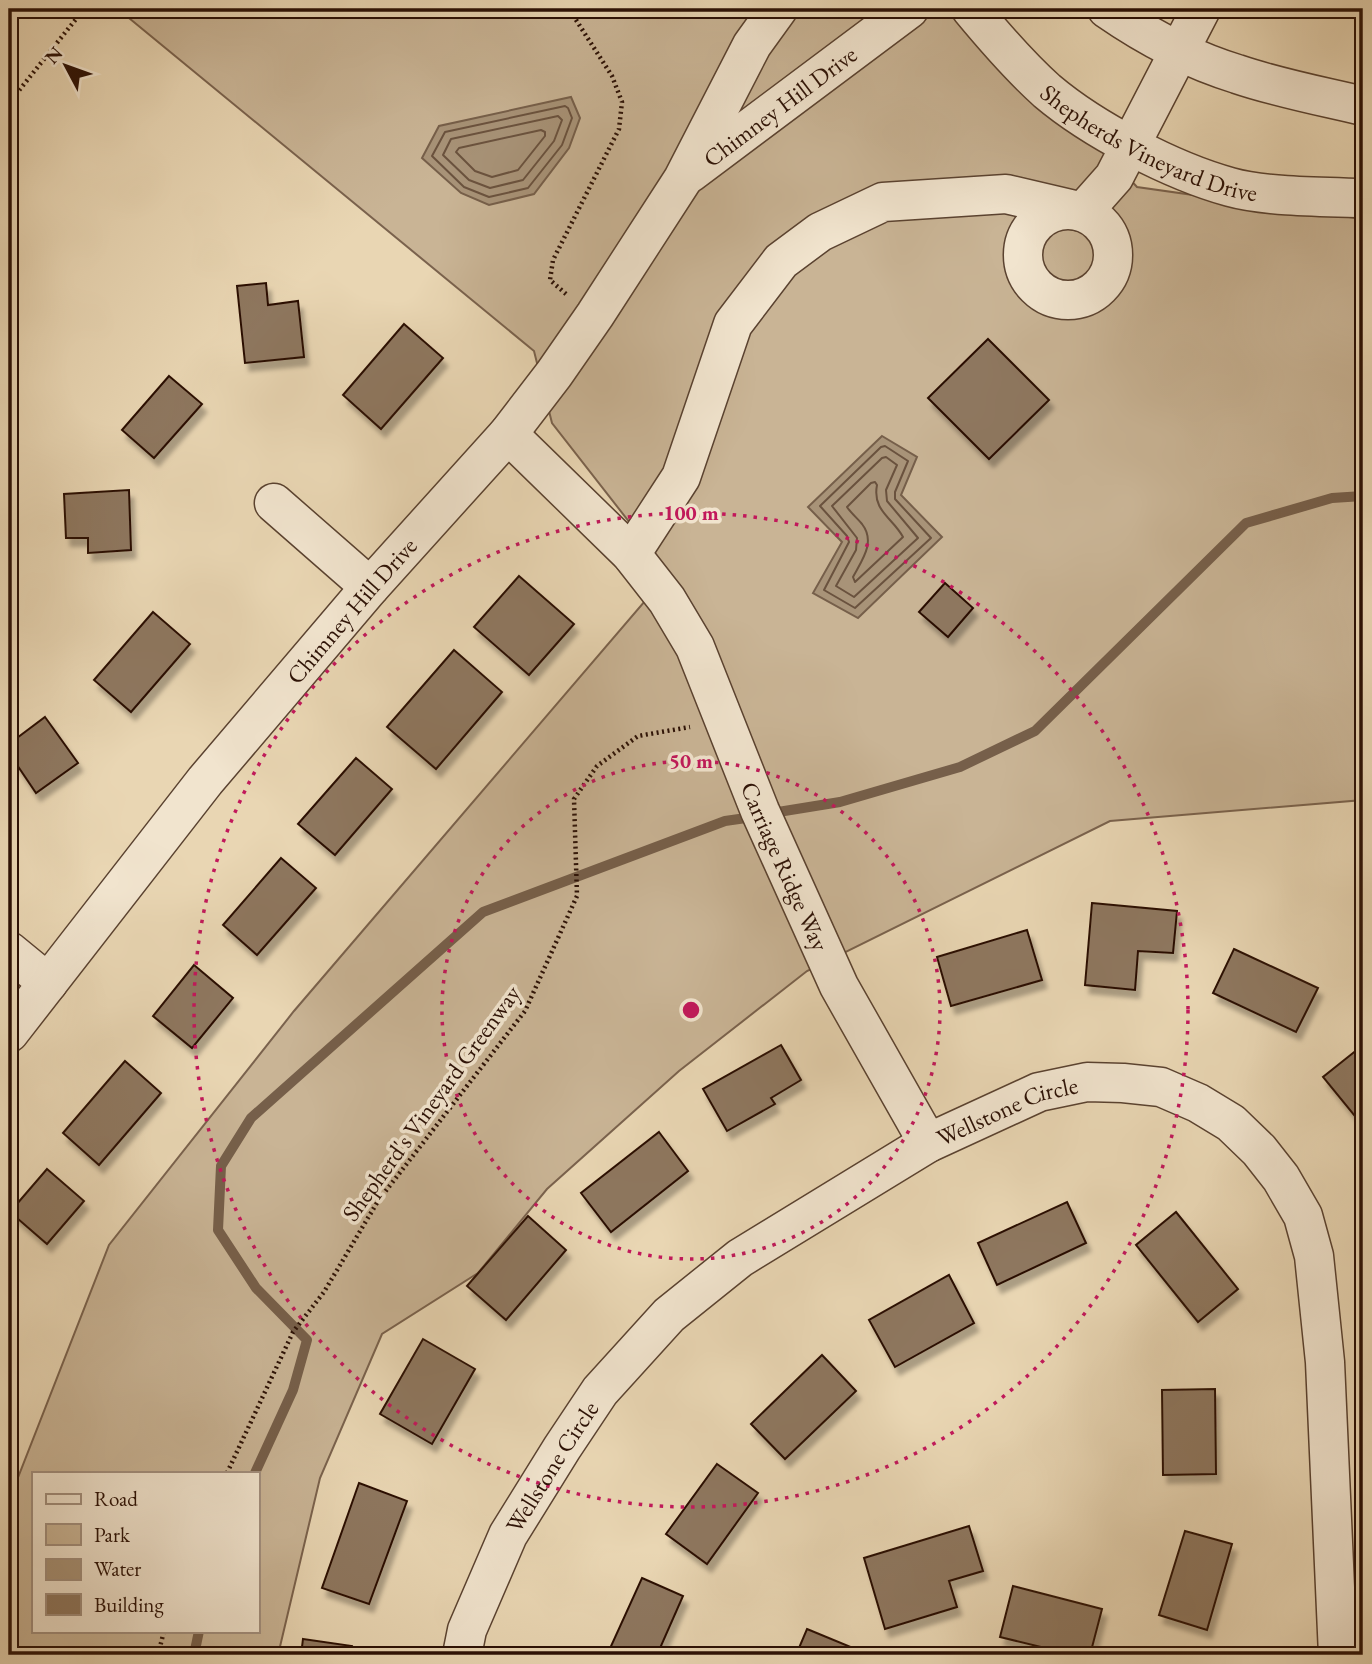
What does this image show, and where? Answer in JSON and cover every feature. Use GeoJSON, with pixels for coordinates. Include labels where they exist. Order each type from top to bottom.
{"type":"FeatureCollection","features":[{"type":"Feature","properties":{"kind":"street","name":"Chimney Hill Drive"},"geometry":{"type":"LineString","coordinates":[[9,1033],[205,781],[370,587],[508,434],[554,374],[683,179],[752,45],[778,9]]}},
{"type":"Feature","properties":{"kind":"street","name":"Chimney Hill Drive"},"geometry":{"type":"LineString","coordinates":[[683,179],[909,9]]}},
{"type":"Feature","properties":{"kind":"street","name":"Shepherds Vineyard Drive"},"geometry":{"type":"LineString","coordinates":[[971,9],[1000,44],[1050,93],[1132,146],[1185,171],[1232,188],[1363,198]]}},
{"type":"Feature","properties":{"kind":"street"},"geometry":{"type":"LineString","coordinates":[[1107,9],[1134,27],[1235,74],[1363,106]]}},
{"type":"Feature","properties":{"kind":"street"},"geometry":{"type":"LineString","coordinates":[[631,554],[681,477],[733,324],[781,261],[820,232],[884,202],[1006,194],[1083,212],[1114,177],[1201,9]]}},
{"type":"Feature","properties":{"kind":"street","name":"Carriage Ridge Way"},"geometry":{"type":"LineString","coordinates":[[508,434],[631,554],[667,600],[695,647],[760,811],[839,986],[929,1143]]}},
{"type":"Feature","properties":{"kind":"street"},"geometry":{"type":"LineString","coordinates":[[274,503],[370,587]]}},
{"type":"Feature","properties":{"kind":"street"},"geometry":{"type":"LineString","coordinates":[[9,951],[48,983]]}},
{"type":"Feature","properties":{"kind":"street","name":"Wellstone Circle"},"geometry":{"type":"LineString","coordinates":[[462,1655],[467,1630],[508,1535],[600,1391],[669,1315],[740,1258],[929,1143],[1039,1092],[1087,1082],[1161,1087],[1198,1103],[1231,1123],[1259,1150],[1281,1178],[1303,1216],[1314,1256],[1325,1362],[1338,1655]]}},
{"type":"Feature","properties":{"kind":"path"},"geometry":{"type":"LineString","coordinates":[[9,103],[84,9]]}},
{"type":"Feature","properties":{"kind":"path"},"geometry":{"type":"LineString","coordinates":[[569,9],[612,76],[622,102],[619,129],[553,260],[550,280],[595,315]]}},
{"type":"Feature","properties":{"kind":"path","name":"Shepherd's Vineyard Greenway"},"geometry":{"type":"LineString","coordinates":[[227,1472],[293,1332],[324,1292],[378,1201],[525,1011],[576,896],[574,799],[597,766],[638,736],[702,727]]}},
{"type":"Feature","properties":{"kind":"path"},"geometry":{"type":"LineString","coordinates":[[158,1655],[164,1632]]}},
{"type":"Feature","properties":{"kind":"green space"},"geometry":{"type":"Polygon","coordinates":[[[118,9],[974,9],[1137,187],[1363,219],[1363,800],[1110,821],[807,971],[679,1071],[547,1189],[478,1273],[382,1334],[320,1478],[278,1655],[9,1655],[10,1498],[109,1245],[294,1011],[669,573],[552,423],[534,351],[118,9]]]}},
{"type":"Feature","properties":{"kind":"water"},"geometry":{"type":"Polygon","coordinates":[[[571,97],[580,118],[569,148],[534,194],[489,205],[461,193],[422,158],[439,126],[571,97]]]}},
{"type":"Feature","properties":{"kind":"water"},"geometry":{"type":"Polygon","coordinates":[[[882,436],[917,457],[901,495],[942,537],[858,618],[813,593],[842,542],[808,507],[882,436]]]}},
{"type":"Feature","properties":{"kind":"building"},"geometry":{"type":"Polygon","coordinates":[[[266,283],[268,305],[298,301],[304,357],[245,363],[237,286],[266,283]]]}},
{"type":"Feature","properties":{"kind":"building"},"geometry":{"type":"Polygon","coordinates":[[[404,324],[443,358],[381,429],[343,395],[404,324]]]}},
{"type":"Feature","properties":{"kind":"building"},"geometry":{"type":"Polygon","coordinates":[[[988,339],[1049,400],[989,459],[928,398],[988,339]]]}},
{"type":"Feature","properties":{"kind":"building"},"geometry":{"type":"Polygon","coordinates":[[[169,376],[202,404],[154,458],[122,430],[169,376]]]}},
{"type":"Feature","properties":{"kind":"building"},"geometry":{"type":"Polygon","coordinates":[[[129,490],[131,550],[88,553],[88,538],[66,538],[64,494],[129,490]]]}},
{"type":"Feature","properties":{"kind":"building"},"geometry":{"type":"Polygon","coordinates":[[[519,576],[574,624],[529,675],[474,627],[519,576]]]}},
{"type":"Feature","properties":{"kind":"building"},"geometry":{"type":"Polygon","coordinates":[[[945,583],[973,608],[948,637],[919,612],[945,583]]]}},
{"type":"Feature","properties":{"kind":"building"},"geometry":{"type":"Polygon","coordinates":[[[153,612],[190,644],[131,712],[94,680],[153,612]]]}},
{"type":"Feature","properties":{"kind":"building"},"geometry":{"type":"Polygon","coordinates":[[[454,650],[502,692],[436,769],[387,727],[454,650]]]}},
{"type":"Feature","properties":{"kind":"building"},"geometry":{"type":"Polygon","coordinates":[[[45,717],[78,763],[36,793],[9,753],[9,744],[45,717]]]}},
{"type":"Feature","properties":{"kind":"building"},"geometry":{"type":"Polygon","coordinates":[[[356,758],[392,789],[335,855],[298,824],[356,758]]]}},
{"type":"Feature","properties":{"kind":"building"},"geometry":{"type":"Polygon","coordinates":[[[281,858],[316,888],[257,955],[223,925],[281,858]]]}},
{"type":"Feature","properties":{"kind":"building"},"geometry":{"type":"Polygon","coordinates":[[[1092,903],[1177,911],[1173,953],[1138,951],[1135,990],[1085,985],[1092,903]]]}},
{"type":"Feature","properties":{"kind":"building"},"geometry":{"type":"Polygon","coordinates":[[[1027,930],[1042,980],[951,1006],[937,957],[1027,930]]]}},
{"type":"Feature","properties":{"kind":"building"},"geometry":{"type":"Polygon","coordinates":[[[1234,949],[1318,988],[1296,1032],[1213,993],[1234,949]]]}},
{"type":"Feature","properties":{"kind":"building"},"geometry":{"type":"Polygon","coordinates":[[[194,965],[233,998],[192,1048],[153,1016],[194,965]]]}},
{"type":"Feature","properties":{"kind":"building"},"geometry":{"type":"Polygon","coordinates":[[[781,1045],[801,1080],[771,1098],[775,1104],[727,1131],[703,1089],[781,1045]]]}},
{"type":"Feature","properties":{"kind":"building"},"geometry":{"type":"Polygon","coordinates":[[[1363,1045],[1363,1126],[1323,1077],[1363,1045]]]}},
{"type":"Feature","properties":{"kind":"building"},"geometry":{"type":"Polygon","coordinates":[[[125,1061],[161,1093],[99,1165],[63,1133],[125,1061]]]}},
{"type":"Feature","properties":{"kind":"building"},"geometry":{"type":"Polygon","coordinates":[[[659,1132],[688,1171],[611,1232],[581,1193],[659,1132]]]}},
{"type":"Feature","properties":{"kind":"building"},"geometry":{"type":"Polygon","coordinates":[[[47,1169],[84,1201],[47,1244],[10,1212],[47,1169]]]}},
{"type":"Feature","properties":{"kind":"building"},"geometry":{"type":"Polygon","coordinates":[[[1067,1202],[1086,1243],[997,1285],[978,1243],[1067,1202]]]}},
{"type":"Feature","properties":{"kind":"building"},"geometry":{"type":"Polygon","coordinates":[[[1176,1212],[1238,1289],[1198,1322],[1136,1245],[1176,1212]]]}},
{"type":"Feature","properties":{"kind":"building"},"geometry":{"type":"Polygon","coordinates":[[[528,1216],[566,1250],[506,1320],[467,1286],[528,1216]]]}},
{"type":"Feature","properties":{"kind":"building"},"geometry":{"type":"Polygon","coordinates":[[[949,1275],[974,1323],[895,1367],[869,1320],[949,1275]]]}},
{"type":"Feature","properties":{"kind":"building"},"geometry":{"type":"Polygon","coordinates":[[[423,1339],[475,1369],[432,1444],[380,1414],[423,1339]]]}},
{"type":"Feature","properties":{"kind":"building"},"geometry":{"type":"Polygon","coordinates":[[[822,1355],[856,1391],[785,1459],[751,1424],[822,1355]]]}},
{"type":"Feature","properties":{"kind":"building"},"geometry":{"type":"Polygon","coordinates":[[[1215,1389],[1216,1474],[1163,1475],[1162,1390],[1215,1389]]]}},
{"type":"Feature","properties":{"kind":"building"},"geometry":{"type":"Polygon","coordinates":[[[717,1464],[758,1493],[707,1564],[666,1534],[717,1464]]]}},
{"type":"Feature","properties":{"kind":"building"},"geometry":{"type":"Polygon","coordinates":[[[359,1483],[407,1501],[369,1604],[322,1588],[359,1483]]]}},
{"type":"Feature","properties":{"kind":"building"},"geometry":{"type":"Polygon","coordinates":[[[969,1526],[983,1571],[949,1581],[957,1607],[885,1629],[864,1558],[969,1526]]]}},
{"type":"Feature","properties":{"kind":"building"},"geometry":{"type":"Polygon","coordinates":[[[1185,1531],[1232,1544],[1207,1630],[1159,1615],[1185,1531]]]}},
{"type":"Feature","properties":{"kind":"building"},"geometry":{"type":"Polygon","coordinates":[[[642,1578],[683,1596],[657,1655],[607,1655],[642,1578]]]}},
{"type":"Feature","properties":{"kind":"building"},"geometry":{"type":"Polygon","coordinates":[[[1013,1586],[1102,1609],[1090,1655],[1074,1655],[1000,1637],[1013,1586]]]}},
{"type":"Feature","properties":{"kind":"building"},"geometry":{"type":"Polygon","coordinates":[[[807,1629],[858,1650],[856,1655],[796,1655],[807,1629]]]}},
{"type":"Feature","properties":{"kind":"building"},"geometry":{"type":"Polygon","coordinates":[[[303,1639],[352,1646],[351,1655],[301,1655],[303,1639]]]}},
{"type":"Feature","properties":{"kind":"waterway"},"geometry":{"type":"LineString","coordinates":[[772,813],[840,802],[960,767],[1035,731],[1246,523],[1332,498],[1363,496]]}},
{"type":"Feature","properties":{"kind":"waterway"},"geometry":{"type":"LineString","coordinates":[[255,1472],[293,1390],[307,1340],[256,1288],[218,1230],[221,1166],[251,1118],[483,912],[725,821],[753,817]]}},
{"type":"Feature","properties":{"kind":"waterway"},"geometry":{"type":"LineString","coordinates":[[194,1655],[199,1632]]}}]}
